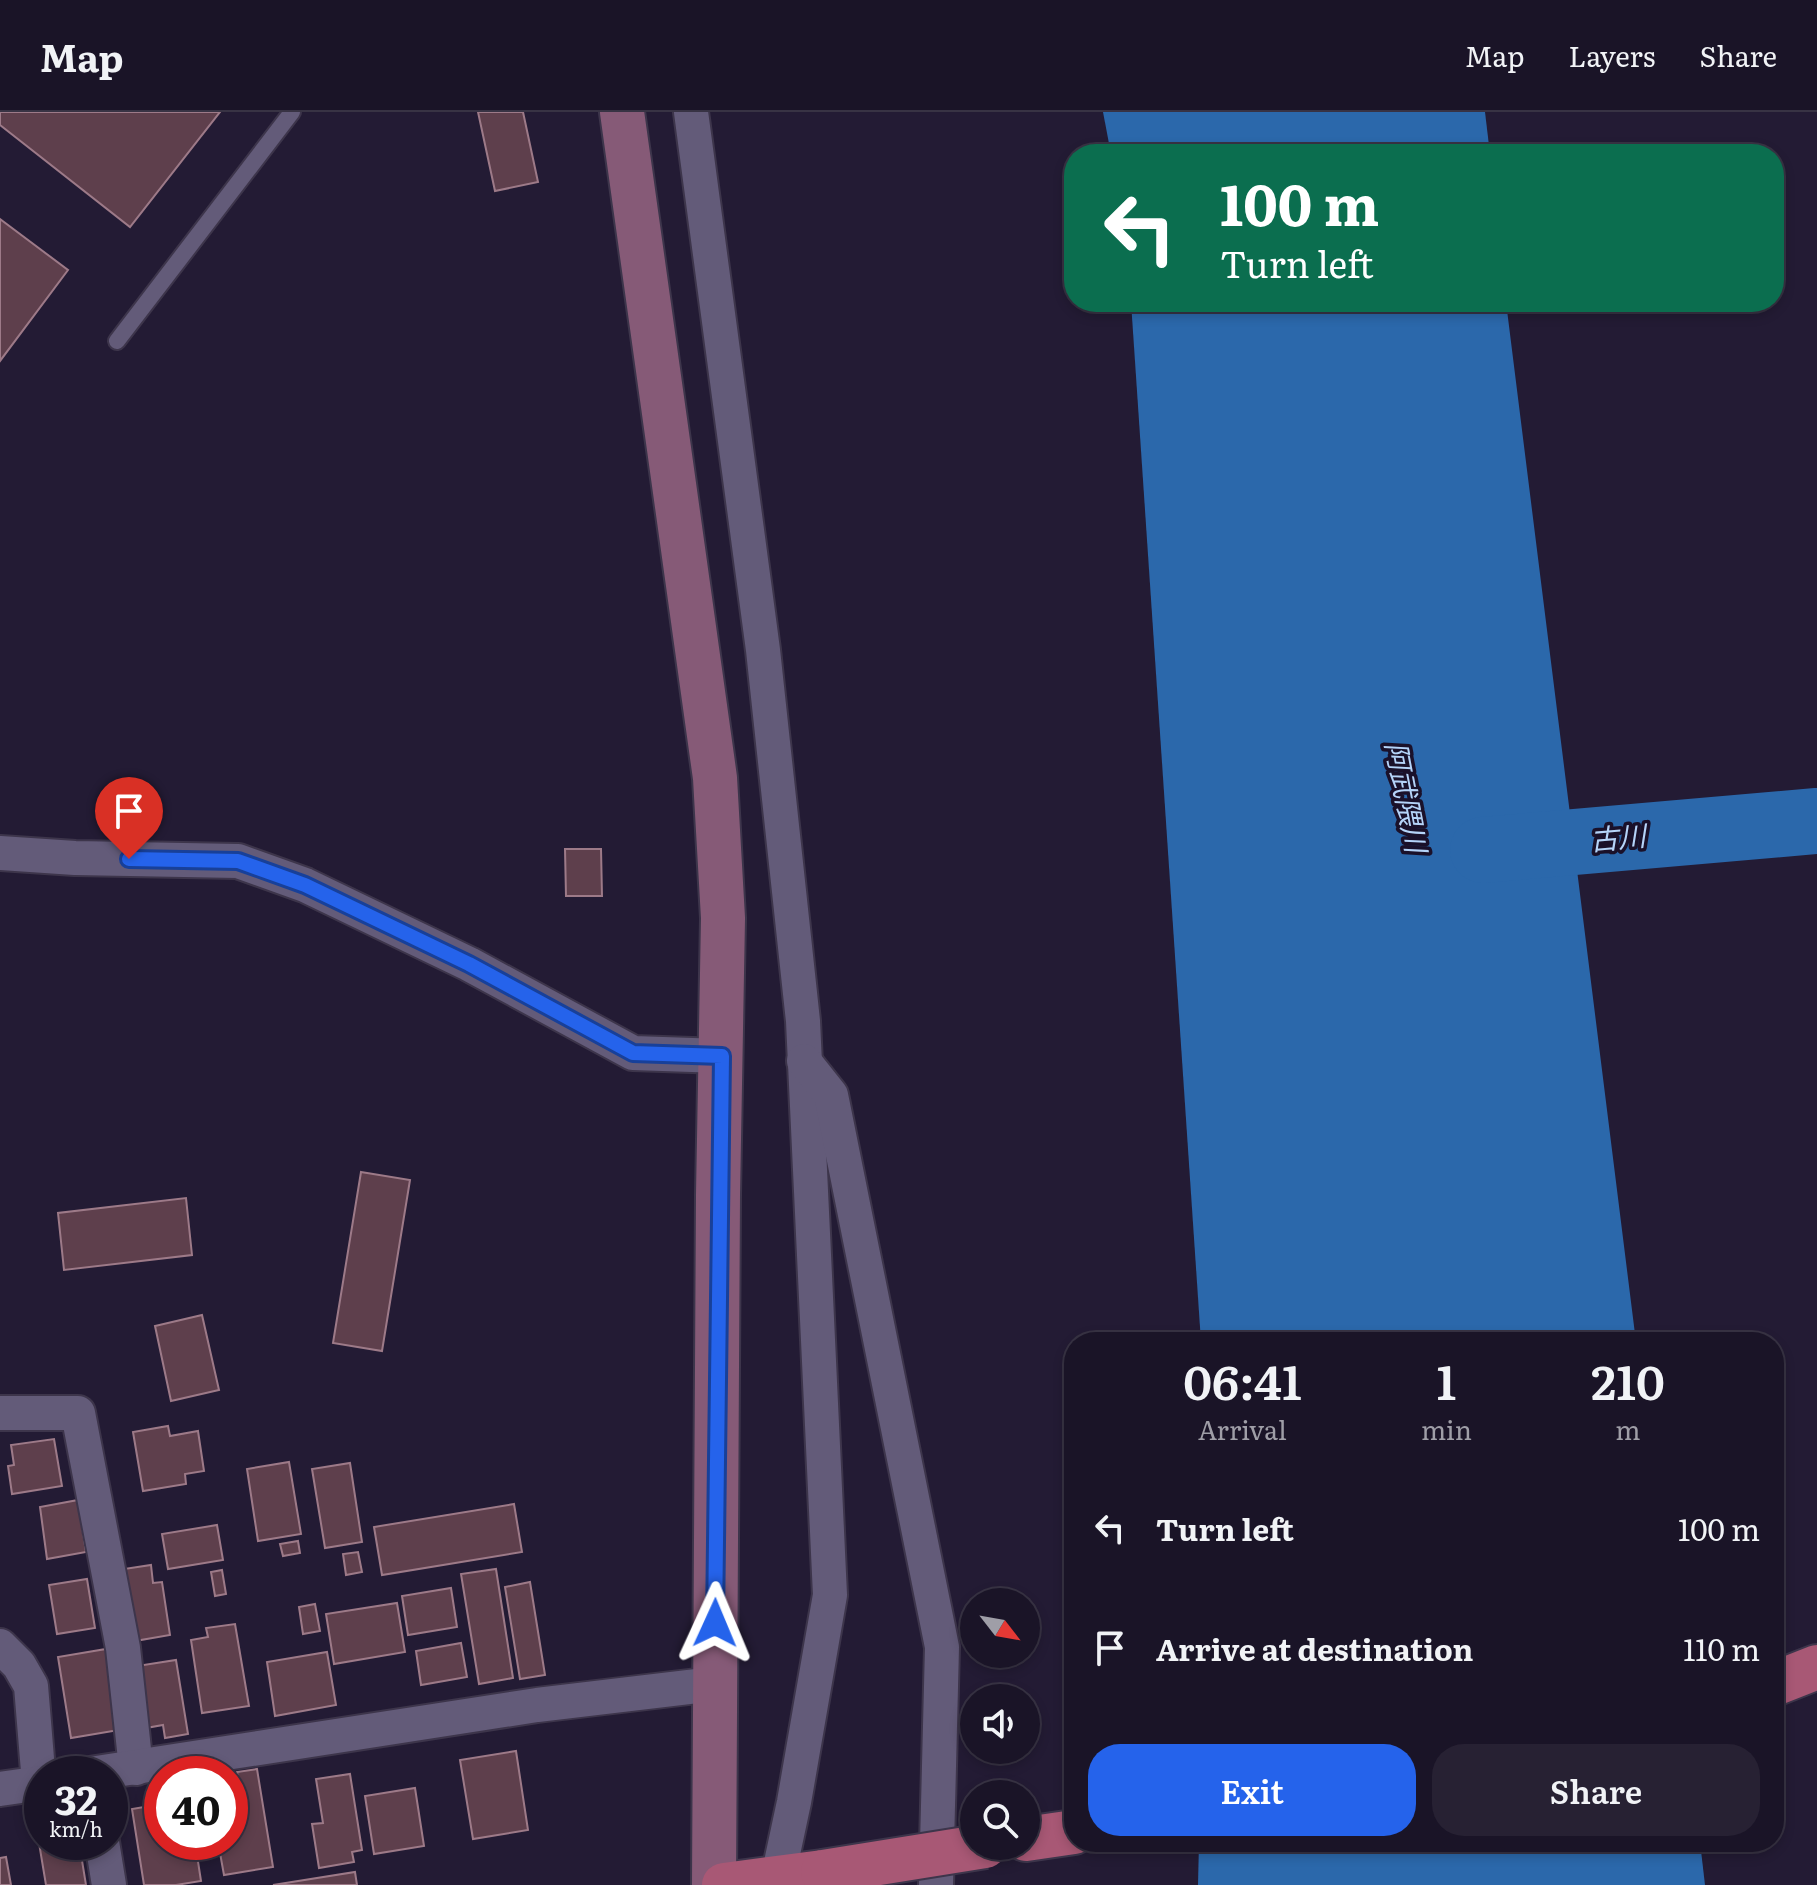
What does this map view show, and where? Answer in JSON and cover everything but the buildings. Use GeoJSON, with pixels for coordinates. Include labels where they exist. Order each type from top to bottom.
{"type":"FeatureCollection","features":[{"type":"Feature","properties":{"kind":"main road"},"geometry":{"type":"LineString","coordinates":[[1784,1680],[1817,1667]]}},
{"type":"Feature","properties":{"kind":"main road"},"geometry":{"type":"LineString","coordinates":[[1040,1837],[1064,1833]]}},
{"type":"Feature","properties":{"kind":"main road"},"geometry":{"type":"LineString","coordinates":[[724,1885],[778,1881],[960,1850]]}},
{"type":"Feature","properties":{"kind":"street"},"geometry":{"type":"LineString","coordinates":[[622,112],[715,778],[723,918],[714,1885]]}},
{"type":"Feature","properties":{"kind":"street"},"geometry":{"type":"LineString","coordinates":[[691,112],[763,650],[803,1021],[830,1595],[778,1881]]}},
{"type":"Feature","properties":{"kind":"street"},"geometry":{"type":"LineString","coordinates":[[0,853],[75,858],[238,861],[305,885],[469,964],[633,1053],[722,1056]]}},
{"type":"Feature","properties":{"kind":"street"},"geometry":{"type":"LineString","coordinates":[[804,1061],[831,1095],[942,1647],[936,1885]]}},
{"type":"Feature","properties":{"kind":"street"},"geometry":{"type":"LineString","coordinates":[[0,1413],[78,1413],[123,1648],[136,1768]]}},
{"type":"Feature","properties":{"kind":"street"},"geometry":{"type":"LineString","coordinates":[[0,1646],[19,1665],[31,1686],[37,1756]]}},
{"type":"Feature","properties":{"kind":"street"},"geometry":{"type":"LineString","coordinates":[[128,1769],[537,1705],[714,1684]]}},
{"type":"Feature","properties":{"kind":"street"},"geometry":{"type":"LineString","coordinates":[[0,1789],[24,1785]]}},
{"type":"Feature","properties":{"kind":"street"},"geometry":{"type":"LineString","coordinates":[[105,1860],[109,1885]]}},
{"type":"Feature","properties":{"kind":"lane"},"geometry":{"type":"LineString","coordinates":[[117,341],[292,112]]}},
{"type":"Feature","properties":{"kind":"water"},"geometry":{"type":"Polygon","coordinates":[[[1103,112],[1485,112],[1489,144],[1109,144],[1103,112]]]}},
{"type":"Feature","properties":{"kind":"water","name":"阿武隈川"},"geometry":{"type":"Polygon","coordinates":[[[1132,312],[1507,312],[1635,1332],[1200,1332],[1132,312]]]}},
{"type":"Feature","properties":{"kind":"water"},"geometry":{"type":"Polygon","coordinates":[[[1199,1852],[1701,1852],[1705,1885],[1198,1885],[1199,1852]]]}},
{"type":"Feature","properties":{"kind":"waterway","name":"古川"},"geometry":{"type":"LineString","coordinates":[[1483,850],[1817,821]]}},
{"type":"Feature","properties":{"kind":"route"},"geometry":{"type":"LineString","coordinates":[[129,859],[238,861],[305,885],[469,964],[633,1053],[722,1056],[715,1623]]}}]}
